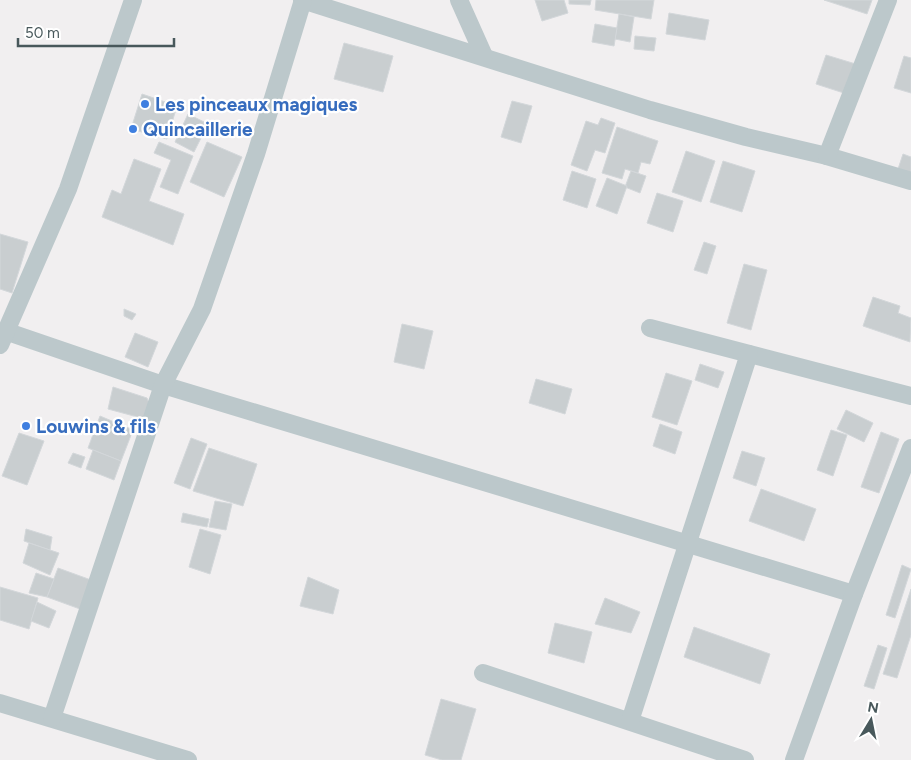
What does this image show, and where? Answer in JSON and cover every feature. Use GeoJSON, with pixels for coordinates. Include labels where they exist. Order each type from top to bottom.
{"type":"FeatureCollection","features":[{"type":"Feature","properties":{"kind":"street"},"geometry":{"type":"LineString","coordinates":[[133,0],[68,189],[3,338],[854,594]]}},
{"type":"Feature","properties":{"kind":"street"},"geometry":{"type":"LineString","coordinates":[[52,718],[164,385],[202,309],[256,154],[302,0],[650,110],[746,138],[827,156],[911,181]]}},
{"type":"Feature","properties":{"kind":"street"},"geometry":{"type":"LineString","coordinates":[[459,0],[484,56]]}},
{"type":"Feature","properties":{"kind":"street"},"geometry":{"type":"LineString","coordinates":[[827,156],[888,0]]}},
{"type":"Feature","properties":{"kind":"street"},"geometry":{"type":"LineString","coordinates":[[650,328],[911,396]]}},
{"type":"Feature","properties":{"kind":"street"},"geometry":{"type":"LineString","coordinates":[[630,721],[749,354]]}},
{"type":"Feature","properties":{"kind":"street"},"geometry":{"type":"LineString","coordinates":[[794,760],[854,594],[911,448]]}},
{"type":"Feature","properties":{"kind":"street"},"geometry":{"type":"LineString","coordinates":[[484,673],[745,760]]}},
{"type":"Feature","properties":{"kind":"street"},"geometry":{"type":"LineString","coordinates":[[0,703],[188,760]]}},
{"type":"Feature","properties":{"kind":"building"},"geometry":{"type":"Polygon","coordinates":[[[535,0],[564,0],[568,13],[542,21],[535,0]]]}},
{"type":"Feature","properties":{"kind":"building"},"geometry":{"type":"Polygon","coordinates":[[[569,0],[591,0],[590,5],[569,4],[569,0]]]}},
{"type":"Feature","properties":{"kind":"building"},"geometry":{"type":"Polygon","coordinates":[[[596,0],[654,0],[651,19],[595,10],[596,0]]]}},
{"type":"Feature","properties":{"kind":"building"},"geometry":{"type":"Polygon","coordinates":[[[824,0],[872,0],[867,14],[824,0]]]}},
{"type":"Feature","properties":{"kind":"building"},"geometry":{"type":"Polygon","coordinates":[[[669,13],[709,20],[705,40],[666,34],[669,13]]]}},
{"type":"Feature","properties":{"kind":"building"},"geometry":{"type":"Polygon","coordinates":[[[619,14],[634,17],[630,42],[615,39],[619,14]]]}},
{"type":"Feature","properties":{"kind":"building"},"geometry":{"type":"Polygon","coordinates":[[[595,24],[617,28],[614,46],[592,42],[595,24]]]}},
{"type":"Feature","properties":{"kind":"building"},"geometry":{"type":"Polygon","coordinates":[[[635,36],[656,38],[654,51],[634,49],[635,36]]]}},
{"type":"Feature","properties":{"kind":"building"},"geometry":{"type":"Polygon","coordinates":[[[344,43],[393,56],[383,92],[334,79],[344,43]]]}},
{"type":"Feature","properties":{"kind":"building"},"geometry":{"type":"Polygon","coordinates":[[[826,55],[859,65],[850,95],[816,84],[826,55]]]}},
{"type":"Feature","properties":{"kind":"building"},"geometry":{"type":"Polygon","coordinates":[[[904,56],[911,58],[911,93],[894,88],[904,56]]]}},
{"type":"Feature","properties":{"kind":"building"},"geometry":{"type":"Polygon","coordinates":[[[142,94],[177,106],[167,139],[131,129],[142,94]]]}},
{"type":"Feature","properties":{"kind":"building"},"geometry":{"type":"Polygon","coordinates":[[[512,101],[532,106],[521,143],[501,137],[512,101]]]}},
{"type":"Feature","properties":{"kind":"building"},"geometry":{"type":"Polygon","coordinates":[[[188,114],[208,124],[194,152],[175,142],[188,114]]]}},
{"type":"Feature","properties":{"kind":"building"},"geometry":{"type":"Polygon","coordinates":[[[601,118],[615,123],[605,153],[595,150],[587,171],[571,165],[586,121],[598,125],[601,118]]]}},
{"type":"Feature","properties":{"kind":"building"},"geometry":{"type":"Polygon","coordinates":[[[617,127],[658,141],[650,164],[641,162],[638,173],[625,169],[622,179],[602,173],[617,127]]]}},
{"type":"Feature","properties":{"kind":"building"},"geometry":{"type":"Polygon","coordinates":[[[159,142],[193,156],[178,194],[160,187],[171,160],[154,153],[159,142]]]}},
{"type":"Feature","properties":{"kind":"building"},"geometry":{"type":"Polygon","coordinates":[[[207,142],[242,157],[224,197],[190,182],[207,142]]]}},
{"type":"Feature","properties":{"kind":"building"},"geometry":{"type":"Polygon","coordinates":[[[686,151],[715,161],[701,202],[672,192],[686,151]]]}},
{"type":"Feature","properties":{"kind":"building"},"geometry":{"type":"Polygon","coordinates":[[[903,154],[911,157],[911,176],[897,172],[903,154]]]}},
{"type":"Feature","properties":{"kind":"building"},"geometry":{"type":"Polygon","coordinates":[[[134,159],[161,169],[149,201],[184,214],[173,245],[102,217],[112,190],[121,194],[134,159]]]}},
{"type":"Feature","properties":{"kind":"building"},"geometry":{"type":"Polygon","coordinates":[[[723,161],[755,171],[742,212],[710,202],[723,161]]]}},
{"type":"Feature","properties":{"kind":"building"},"geometry":{"type":"Polygon","coordinates":[[[572,171],[596,179],[587,208],[563,200],[572,171]]]}},
{"type":"Feature","properties":{"kind":"building"},"geometry":{"type":"Polygon","coordinates":[[[631,171],[646,176],[640,193],[625,187],[631,171]]]}},
{"type":"Feature","properties":{"kind":"building"},"geometry":{"type":"Polygon","coordinates":[[[607,178],[627,186],[617,214],[596,206],[607,178]]]}},
{"type":"Feature","properties":{"kind":"building"},"geometry":{"type":"Polygon","coordinates":[[[657,193],[683,201],[673,232],[647,223],[657,193]]]}},
{"type":"Feature","properties":{"kind":"building"},"geometry":{"type":"Polygon","coordinates":[[[0,234],[28,242],[12,293],[0,289],[0,234]]]}},
{"type":"Feature","properties":{"kind":"building"},"geometry":{"type":"Polygon","coordinates":[[[704,242],[716,246],[707,274],[694,270],[704,242]]]}},
{"type":"Feature","properties":{"kind":"building"},"geometry":{"type":"Polygon","coordinates":[[[744,264],[767,270],[751,330],[727,323],[744,264]]]}},
{"type":"Feature","properties":{"kind":"building"},"geometry":{"type":"Polygon","coordinates":[[[873,297],[900,306],[898,313],[911,318],[910,342],[863,326],[873,297]]]}},
{"type":"Feature","properties":{"kind":"building"},"geometry":{"type":"Polygon","coordinates":[[[124,309],[136,314],[132,320],[124,316],[124,309]]]}},
{"type":"Feature","properties":{"kind":"building"},"geometry":{"type":"Polygon","coordinates":[[[402,324],[433,331],[424,369],[394,362],[402,324]]]}},
{"type":"Feature","properties":{"kind":"building"},"geometry":{"type":"Polygon","coordinates":[[[135,333],[158,342],[148,367],[125,357],[135,333]]]}},
{"type":"Feature","properties":{"kind":"building"},"geometry":{"type":"Polygon","coordinates":[[[700,364],[724,372],[718,388],[695,380],[700,364]]]}},
{"type":"Feature","properties":{"kind":"building"},"geometry":{"type":"Polygon","coordinates":[[[666,373],[692,381],[677,425],[652,417],[666,373]]]}},
{"type":"Feature","properties":{"kind":"building"},"geometry":{"type":"Polygon","coordinates":[[[536,379],[572,389],[565,414],[529,403],[536,379]]]}},
{"type":"Feature","properties":{"kind":"building"},"geometry":{"type":"Polygon","coordinates":[[[113,387],[147,398],[150,406],[145,419],[108,409],[113,387]]]}},
{"type":"Feature","properties":{"kind":"building"},"geometry":{"type":"Polygon","coordinates":[[[846,410],[873,423],[864,442],[837,429],[846,410]]]}},
{"type":"Feature","properties":{"kind":"building"},"geometry":{"type":"Polygon","coordinates":[[[100,416],[133,430],[121,461],[88,448],[100,416]]]}},
{"type":"Feature","properties":{"kind":"building"},"geometry":{"type":"Polygon","coordinates":[[[660,424],[682,432],[675,454],[653,446],[660,424]]]}},
{"type":"Feature","properties":{"kind":"building"},"geometry":{"type":"Polygon","coordinates":[[[831,430],[847,435],[833,476],[817,470],[831,430]]]}},
{"type":"Feature","properties":{"kind":"building"},"geometry":{"type":"Polygon","coordinates":[[[881,432],[899,439],[879,493],[861,487],[881,432]]]}},
{"type":"Feature","properties":{"kind":"building"},"geometry":{"type":"Polygon","coordinates":[[[19,433],[44,441],[27,485],[2,476],[19,433]]]}},
{"type":"Feature","properties":{"kind":"building"},"geometry":{"type":"Polygon","coordinates":[[[191,438],[207,444],[190,489],[174,483],[191,438]]]}},
{"type":"Feature","properties":{"kind":"building"},"geometry":{"type":"Polygon","coordinates":[[[209,448],[257,464],[243,506],[193,491],[209,448]]]}},
{"type":"Feature","properties":{"kind":"building"},"geometry":{"type":"Polygon","coordinates":[[[93,450],[121,461],[114,480],[86,469],[93,450]]]}},
{"type":"Feature","properties":{"kind":"building"},"geometry":{"type":"Polygon","coordinates":[[[742,451],[765,458],[756,486],[733,478],[742,451]]]}},
{"type":"Feature","properties":{"kind":"building"},"geometry":{"type":"Polygon","coordinates":[[[73,453],[85,457],[81,468],[68,463],[73,453]]]}},
{"type":"Feature","properties":{"kind":"building"},"geometry":{"type":"Polygon","coordinates":[[[761,489],[816,509],[804,541],[749,521],[761,489]]]}},
{"type":"Feature","properties":{"kind":"building"},"geometry":{"type":"Polygon","coordinates":[[[215,501],[232,504],[226,530],[209,527],[215,501]]]}},
{"type":"Feature","properties":{"kind":"building"},"geometry":{"type":"Polygon","coordinates":[[[183,513],[209,519],[207,527],[181,522],[183,513]]]}},
{"type":"Feature","properties":{"kind":"building"},"geometry":{"type":"Polygon","coordinates":[[[26,529],[52,537],[50,550],[24,541],[26,529]]]}},
{"type":"Feature","properties":{"kind":"building"},"geometry":{"type":"Polygon","coordinates":[[[200,529],[221,535],[210,574],[189,567],[200,529]]]}},
{"type":"Feature","properties":{"kind":"building"},"geometry":{"type":"Polygon","coordinates":[[[29,543],[59,553],[50,575],[23,563],[29,543]]]}},
{"type":"Feature","properties":{"kind":"building"},"geometry":{"type":"Polygon","coordinates":[[[902,565],[911,569],[895,618],[886,615],[902,565]]]}},
{"type":"Feature","properties":{"kind":"building"},"geometry":{"type":"Polygon","coordinates":[[[58,568],[91,580],[80,609],[47,597],[58,568]]]}},
{"type":"Feature","properties":{"kind":"building"},"geometry":{"type":"Polygon","coordinates":[[[36,573],[54,579],[47,597],[29,593],[36,573]]]}},
{"type":"Feature","properties":{"kind":"building"},"geometry":{"type":"Polygon","coordinates":[[[308,577],[339,590],[333,614],[300,606],[308,577]]]}},
{"type":"Feature","properties":{"kind":"building"},"geometry":{"type":"Polygon","coordinates":[[[0,587],[38,598],[29,629],[0,620],[0,587]]]}},
{"type":"Feature","properties":{"kind":"building"},"geometry":{"type":"Polygon","coordinates":[[[911,589],[911,635],[897,678],[883,674],[911,589]]]}},
{"type":"Feature","properties":{"kind":"building"},"geometry":{"type":"Polygon","coordinates":[[[605,598],[640,612],[631,633],[595,624],[605,598]]]}},
{"type":"Feature","properties":{"kind":"building"},"geometry":{"type":"Polygon","coordinates":[[[37,602],[56,611],[49,628],[31,621],[37,602]]]}},
{"type":"Feature","properties":{"kind":"building"},"geometry":{"type":"Polygon","coordinates":[[[555,623],[592,632],[584,663],[548,653],[555,623]]]}},
{"type":"Feature","properties":{"kind":"building"},"geometry":{"type":"Polygon","coordinates":[[[694,627],[770,654],[760,684],[684,657],[694,627]]]}},
{"type":"Feature","properties":{"kind":"building"},"geometry":{"type":"Polygon","coordinates":[[[878,645],[887,648],[874,689],[864,686],[878,645]]]}},
{"type":"Feature","properties":{"kind":"building"},"geometry":{"type":"Polygon","coordinates":[[[441,699],[476,709],[461,760],[442,760],[425,755],[441,699]]]}},
{"type":"Feature","properties":{"kind":"place","name":"Les pinceaux magiques"},"geometry":{"type":"Point","coordinates":[145,104]}},
{"type":"Feature","properties":{"kind":"place","name":"Quincaillerie"},"geometry":{"type":"Point","coordinates":[133,129]}},
{"type":"Feature","properties":{"kind":"place","name":"Louwins & fils"},"geometry":{"type":"Point","coordinates":[26,426]}}]}
